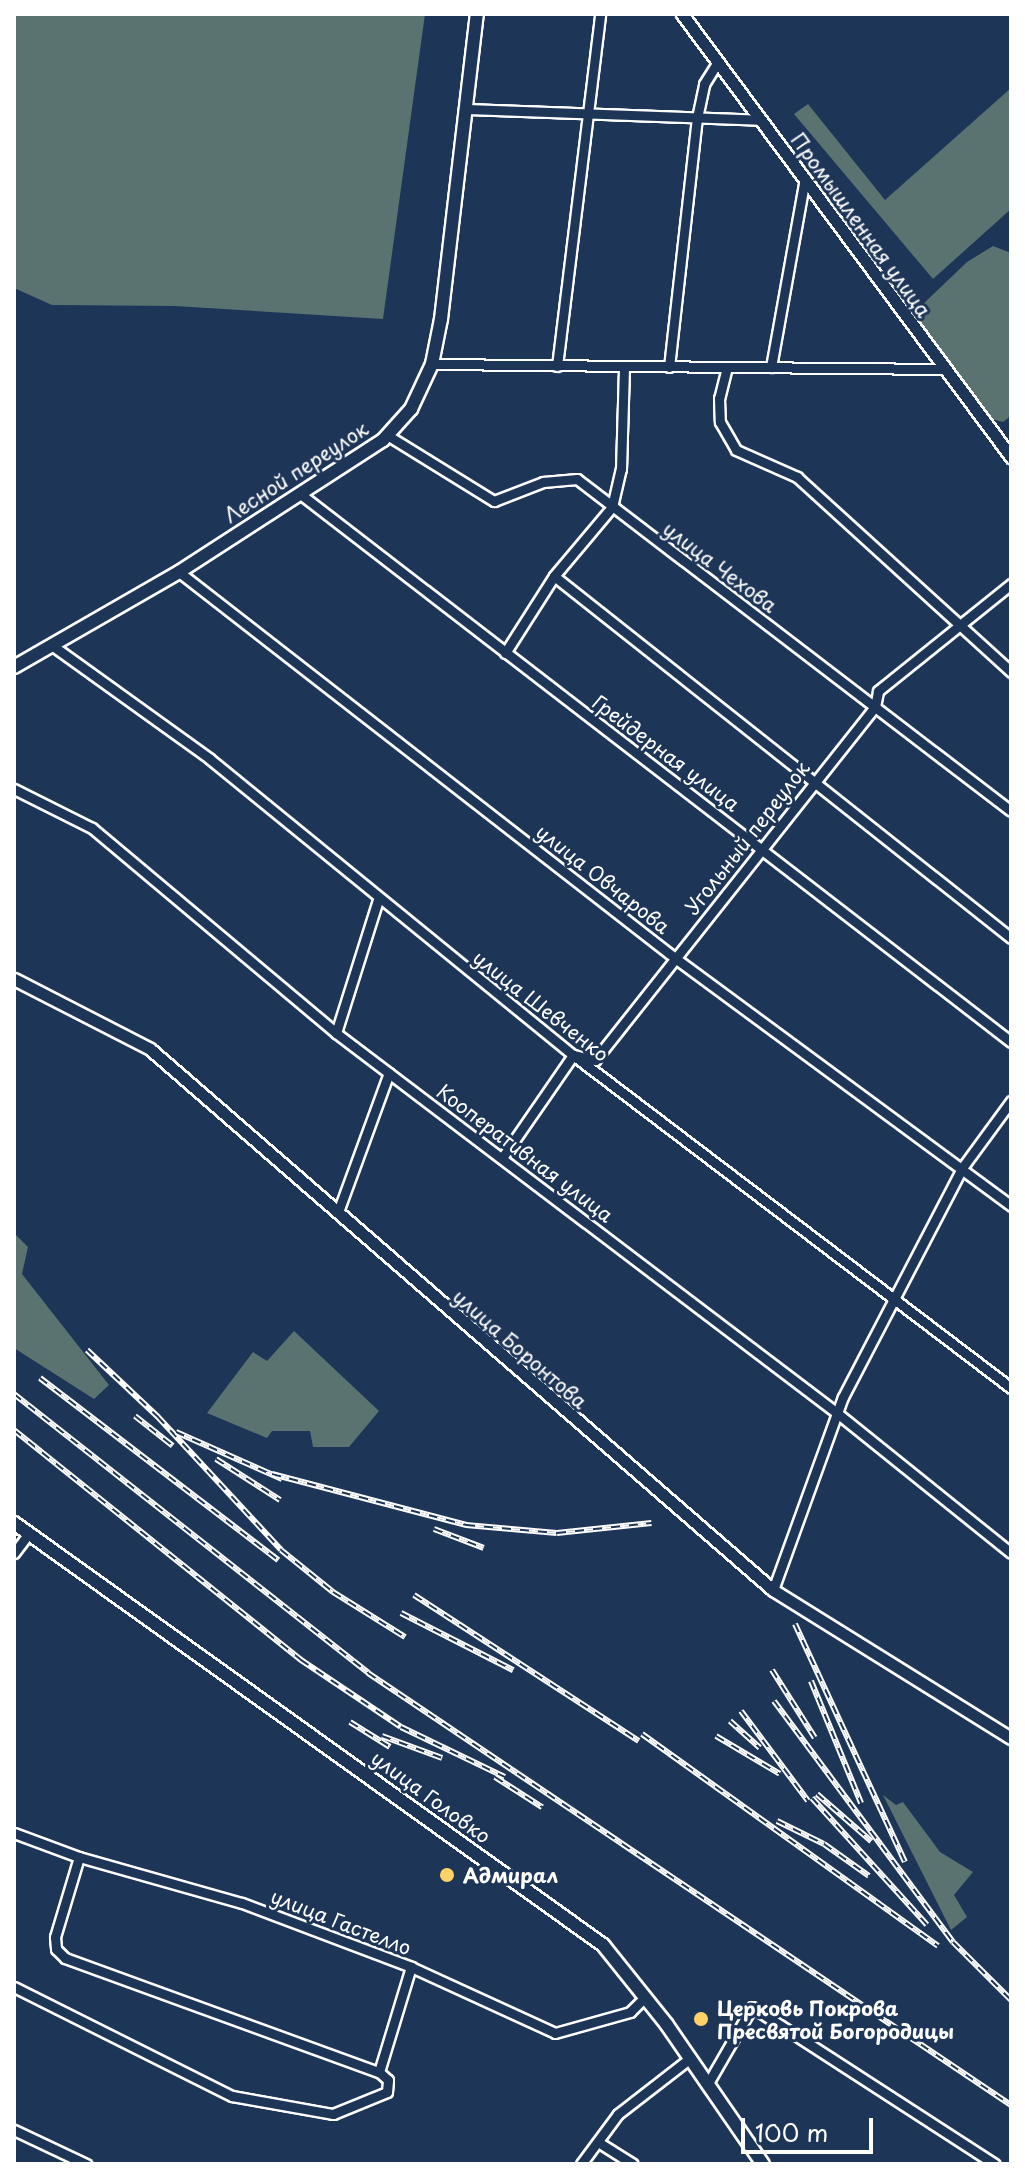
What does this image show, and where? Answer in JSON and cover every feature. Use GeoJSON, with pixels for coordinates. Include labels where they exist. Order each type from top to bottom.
{"type":"FeatureCollection","features":[{"type":"Feature","properties":{"kind":"main road","name":"Лесной переулок"},"geometry":{"type":"LineString","coordinates":[[14,667],[179,572],[387,435],[411,409],[432,364],[477,14]]}},
{"type":"Feature","properties":{"kind":"main road","name":"улица Головко"},"geometry":{"type":"LineString","coordinates":[[14,1523],[603,1945],[645,1997],[763,2164]]}},
{"type":"Feature","properties":{"kind":"street"},"geometry":{"type":"LineString","coordinates":[[557,366],[585,113],[600,14]]}},
{"type":"Feature","properties":{"kind":"street","name":"Промышленная улица"},"geometry":{"type":"LineString","coordinates":[[682,14],[942,369],[1011,457]]}},
{"type":"Feature","properties":{"kind":"street"},"geometry":{"type":"LineString","coordinates":[[669,367],[697,118],[704,84],[717,63]]}},
{"type":"Feature","properties":{"kind":"street"},"geometry":{"type":"LineString","coordinates":[[465,109],[762,120]]}},
{"type":"Feature","properties":{"kind":"street"},"geometry":{"type":"LineString","coordinates":[[771,367],[805,178]]}},
{"type":"Feature","properties":{"kind":"street"},"geometry":{"type":"LineString","coordinates":[[432,364],[942,369]]}},
{"type":"Feature","properties":{"kind":"street"},"geometry":{"type":"LineString","coordinates":[[727,367],[719,398],[720,422],[736,450],[797,477],[1011,672]]}},
{"type":"Feature","properties":{"kind":"street"},"geometry":{"type":"LineString","coordinates":[[505,653],[554,576],[612,507],[621,469],[624,368]]}},
{"type":"Feature","properties":{"kind":"street","name":"улица Чехова"},"geometry":{"type":"LineString","coordinates":[[387,435],[494,501],[543,482],[577,479],[1011,811]]}},
{"type":"Feature","properties":{"kind":"street","name":"Грейдерная улица"},"geometry":{"type":"LineString","coordinates":[[299,493],[1011,1042]]}},
{"type":"Feature","properties":{"kind":"street","name":"улица Овчарова"},"geometry":{"type":"LineString","coordinates":[[179,572],[675,958],[1011,1206]]}},
{"type":"Feature","properties":{"kind":"street"},"geometry":{"type":"LineString","coordinates":[[554,576],[1011,938]]}},
{"type":"Feature","properties":{"kind":"street","name":"Угольный переулок"},"geometry":{"type":"LineString","coordinates":[[573,1055],[595,1060],[875,707],[878,691],[963,626],[1011,584]]}},
{"type":"Feature","properties":{"kind":"street","name":"улица Шевченко"},"geometry":{"type":"LineString","coordinates":[[53,646],[210,759],[378,900],[573,1055],[1011,1388]]}},
{"type":"Feature","properties":{"kind":"street","name":"Кооперативная улица"},"geometry":{"type":"LineString","coordinates":[[14,789],[92,828],[336,1033],[837,1413],[1011,1553]]}},
{"type":"Feature","properties":{"kind":"street"},"geometry":{"type":"LineString","coordinates":[[336,1033],[378,900]]}},
{"type":"Feature","properties":{"kind":"street","name":"улица Боронтова"},"geometry":{"type":"LineString","coordinates":[[14,979],[150,1049],[773,1590],[1011,1738]]}},
{"type":"Feature","properties":{"kind":"street"},"geometry":{"type":"LineString","coordinates":[[502,1158],[573,1055]]}},
{"type":"Feature","properties":{"kind":"street"},"geometry":{"type":"LineString","coordinates":[[338,1212],[389,1073]]}},
{"type":"Feature","properties":{"kind":"street"},"geometry":{"type":"LineString","coordinates":[[773,1590],[837,1413],[962,1168],[1011,1101]]}},
{"type":"Feature","properties":{"kind":"street"},"geometry":{"type":"LineString","coordinates":[[14,1553],[29,1533]]}},
{"type":"Feature","properties":{"kind":"street","name":"улица Гастелло"},"geometry":{"type":"LineString","coordinates":[[14,1833],[79,1857],[242,1903],[411,1967],[555,2033],[630,2012],[645,1997]]}},
{"type":"Feature","properties":{"kind":"street"},"geometry":{"type":"LineString","coordinates":[[14,1987],[190,2077],[260,2104],[333,2114],[387,2092],[388,2080],[379,2072],[65,1958],[56,1949],[55,1937],[79,1857]]}},
{"type":"Feature","properties":{"kind":"street"},"geometry":{"type":"LineString","coordinates":[[379,2072],[411,1967]]}},
{"type":"Feature","properties":{"kind":"street"},"geometry":{"type":"LineString","coordinates":[[707,2085],[752,2007],[995,2164]]}},
{"type":"Feature","properties":{"kind":"street"},"geometry":{"type":"LineString","coordinates":[[581,2164],[641,2093],[689,2059]]}},
{"type":"Feature","properties":{"kind":"street"},"geometry":{"type":"LineString","coordinates":[[14,2130],[86,2164]]}},
{"type":"Feature","properties":{"kind":"street"},"geometry":{"type":"LineString","coordinates":[[598,2142],[633,2164]]}},
{"type":"Feature","properties":{"kind":"green space"},"geometry":{"type":"Polygon","coordinates":[[[14,14],[425,14],[383,319],[175,306],[52,305],[14,288],[14,14]]]}},
{"type":"Feature","properties":{"kind":"green space"},"geometry":{"type":"Polygon","coordinates":[[[1011,88],[1011,209],[933,279],[794,114],[808,104],[885,200],[1011,88]]]}},
{"type":"Feature","properties":{"kind":"green space"},"geometry":{"type":"Polygon","coordinates":[[[993,246],[1011,253],[1011,416],[1003,422],[988,418],[915,320],[921,306],[967,262],[993,246]]]}},
{"type":"Feature","properties":{"kind":"green space"},"geometry":{"type":"Polygon","coordinates":[[[14,1233],[28,1247],[22,1274],[109,1385],[94,1399],[14,1348],[14,1233]]]}},
{"type":"Feature","properties":{"kind":"green space"},"geometry":{"type":"Polygon","coordinates":[[[294,1331],[379,1411],[349,1447],[313,1447],[310,1431],[272,1431],[267,1438],[207,1413],[253,1352],[267,1361],[294,1331]]]}},
{"type":"Feature","properties":{"kind":"green space"},"geometry":{"type":"Polygon","coordinates":[[[883,1795],[896,1805],[903,1802],[940,1852],[973,1872],[954,1895],[967,1917],[951,1930],[883,1795]]]}},
{"type":"Feature","properties":{"kind":"railway"},"geometry":{"type":"LineString","coordinates":[[87,1350],[158,1417],[281,1550],[333,1592],[405,1637]]}},
{"type":"Feature","properties":{"kind":"railway"},"geometry":{"type":"LineString","coordinates":[[40,1378],[278,1560]]}},
{"type":"Feature","properties":{"kind":"railway"},"geometry":{"type":"LineString","coordinates":[[14,1394],[368,1673],[1011,2105]]}},
{"type":"Feature","properties":{"kind":"railway"},"geometry":{"type":"LineString","coordinates":[[135,1416],[173,1446]]}},
{"type":"Feature","properties":{"kind":"railway"},"geometry":{"type":"LineString","coordinates":[[14,1430],[301,1660],[401,1727],[505,1777]]}},
{"type":"Feature","properties":{"kind":"railway"},"geometry":{"type":"LineString","coordinates":[[176,1432],[282,1479]]}},
{"type":"Feature","properties":{"kind":"railway"},"geometry":{"type":"LineString","coordinates":[[216,1459],[280,1500]]}},
{"type":"Feature","properties":{"kind":"railway"},"geometry":{"type":"LineString","coordinates":[[272,1474],[466,1525],[557,1533],[651,1523]]}},
{"type":"Feature","properties":{"kind":"railway"},"geometry":{"type":"LineString","coordinates":[[434,1529],[484,1548]]}},
{"type":"Feature","properties":{"kind":"railway"},"geometry":{"type":"LineString","coordinates":[[414,1595],[639,1741]]}},
{"type":"Feature","properties":{"kind":"railway"},"geometry":{"type":"LineString","coordinates":[[401,1613],[513,1670]]}},
{"type":"Feature","properties":{"kind":"railway"},"geometry":{"type":"LineString","coordinates":[[795,1624],[905,1862]]}},
{"type":"Feature","properties":{"kind":"railway"},"geometry":{"type":"LineString","coordinates":[[772,1670],[815,1738]]}},
{"type":"Feature","properties":{"kind":"railway"},"geometry":{"type":"LineString","coordinates":[[811,1681],[861,1803]]}},
{"type":"Feature","properties":{"kind":"railway"},"geometry":{"type":"LineString","coordinates":[[774,1701],[953,1942],[1011,2000]]}},
{"type":"Feature","properties":{"kind":"railway"},"geometry":{"type":"LineString","coordinates":[[741,1711],[808,1801]]}},
{"type":"Feature","properties":{"kind":"railway"},"geometry":{"type":"LineString","coordinates":[[730,1721],[760,1748]]}},
{"type":"Feature","properties":{"kind":"railway"},"geometry":{"type":"LineString","coordinates":[[350,1722],[390,1747]]}},
{"type":"Feature","properties":{"kind":"railway"},"geometry":{"type":"LineString","coordinates":[[642,1734],[938,1946]]}},
{"type":"Feature","properties":{"kind":"railway"},"geometry":{"type":"LineString","coordinates":[[382,1736],[442,1758]]}},
{"type":"Feature","properties":{"kind":"railway"},"geometry":{"type":"LineString","coordinates":[[716,1736],[780,1774]]}},
{"type":"Feature","properties":{"kind":"railway"},"geometry":{"type":"LineString","coordinates":[[495,1777],[542,1807]]}},
{"type":"Feature","properties":{"kind":"railway"},"geometry":{"type":"LineString","coordinates":[[817,1794],[871,1841]]}},
{"type":"Feature","properties":{"kind":"railway"},"geometry":{"type":"LineString","coordinates":[[812,1798],[927,1925]]}},
{"type":"Feature","properties":{"kind":"railway"},"geometry":{"type":"LineString","coordinates":[[777,1821],[824,1844],[869,1876]]}},
{"type":"Feature","properties":{"kind":"place","name":"Адмирал"},"geometry":{"type":"Point","coordinates":[447,1875]}},
{"type":"Feature","properties":{"kind":"place","name":"Церковь Покрова Пресвятой Богородицы"},"geometry":{"type":"Point","coordinates":[701,2019]}}]}
